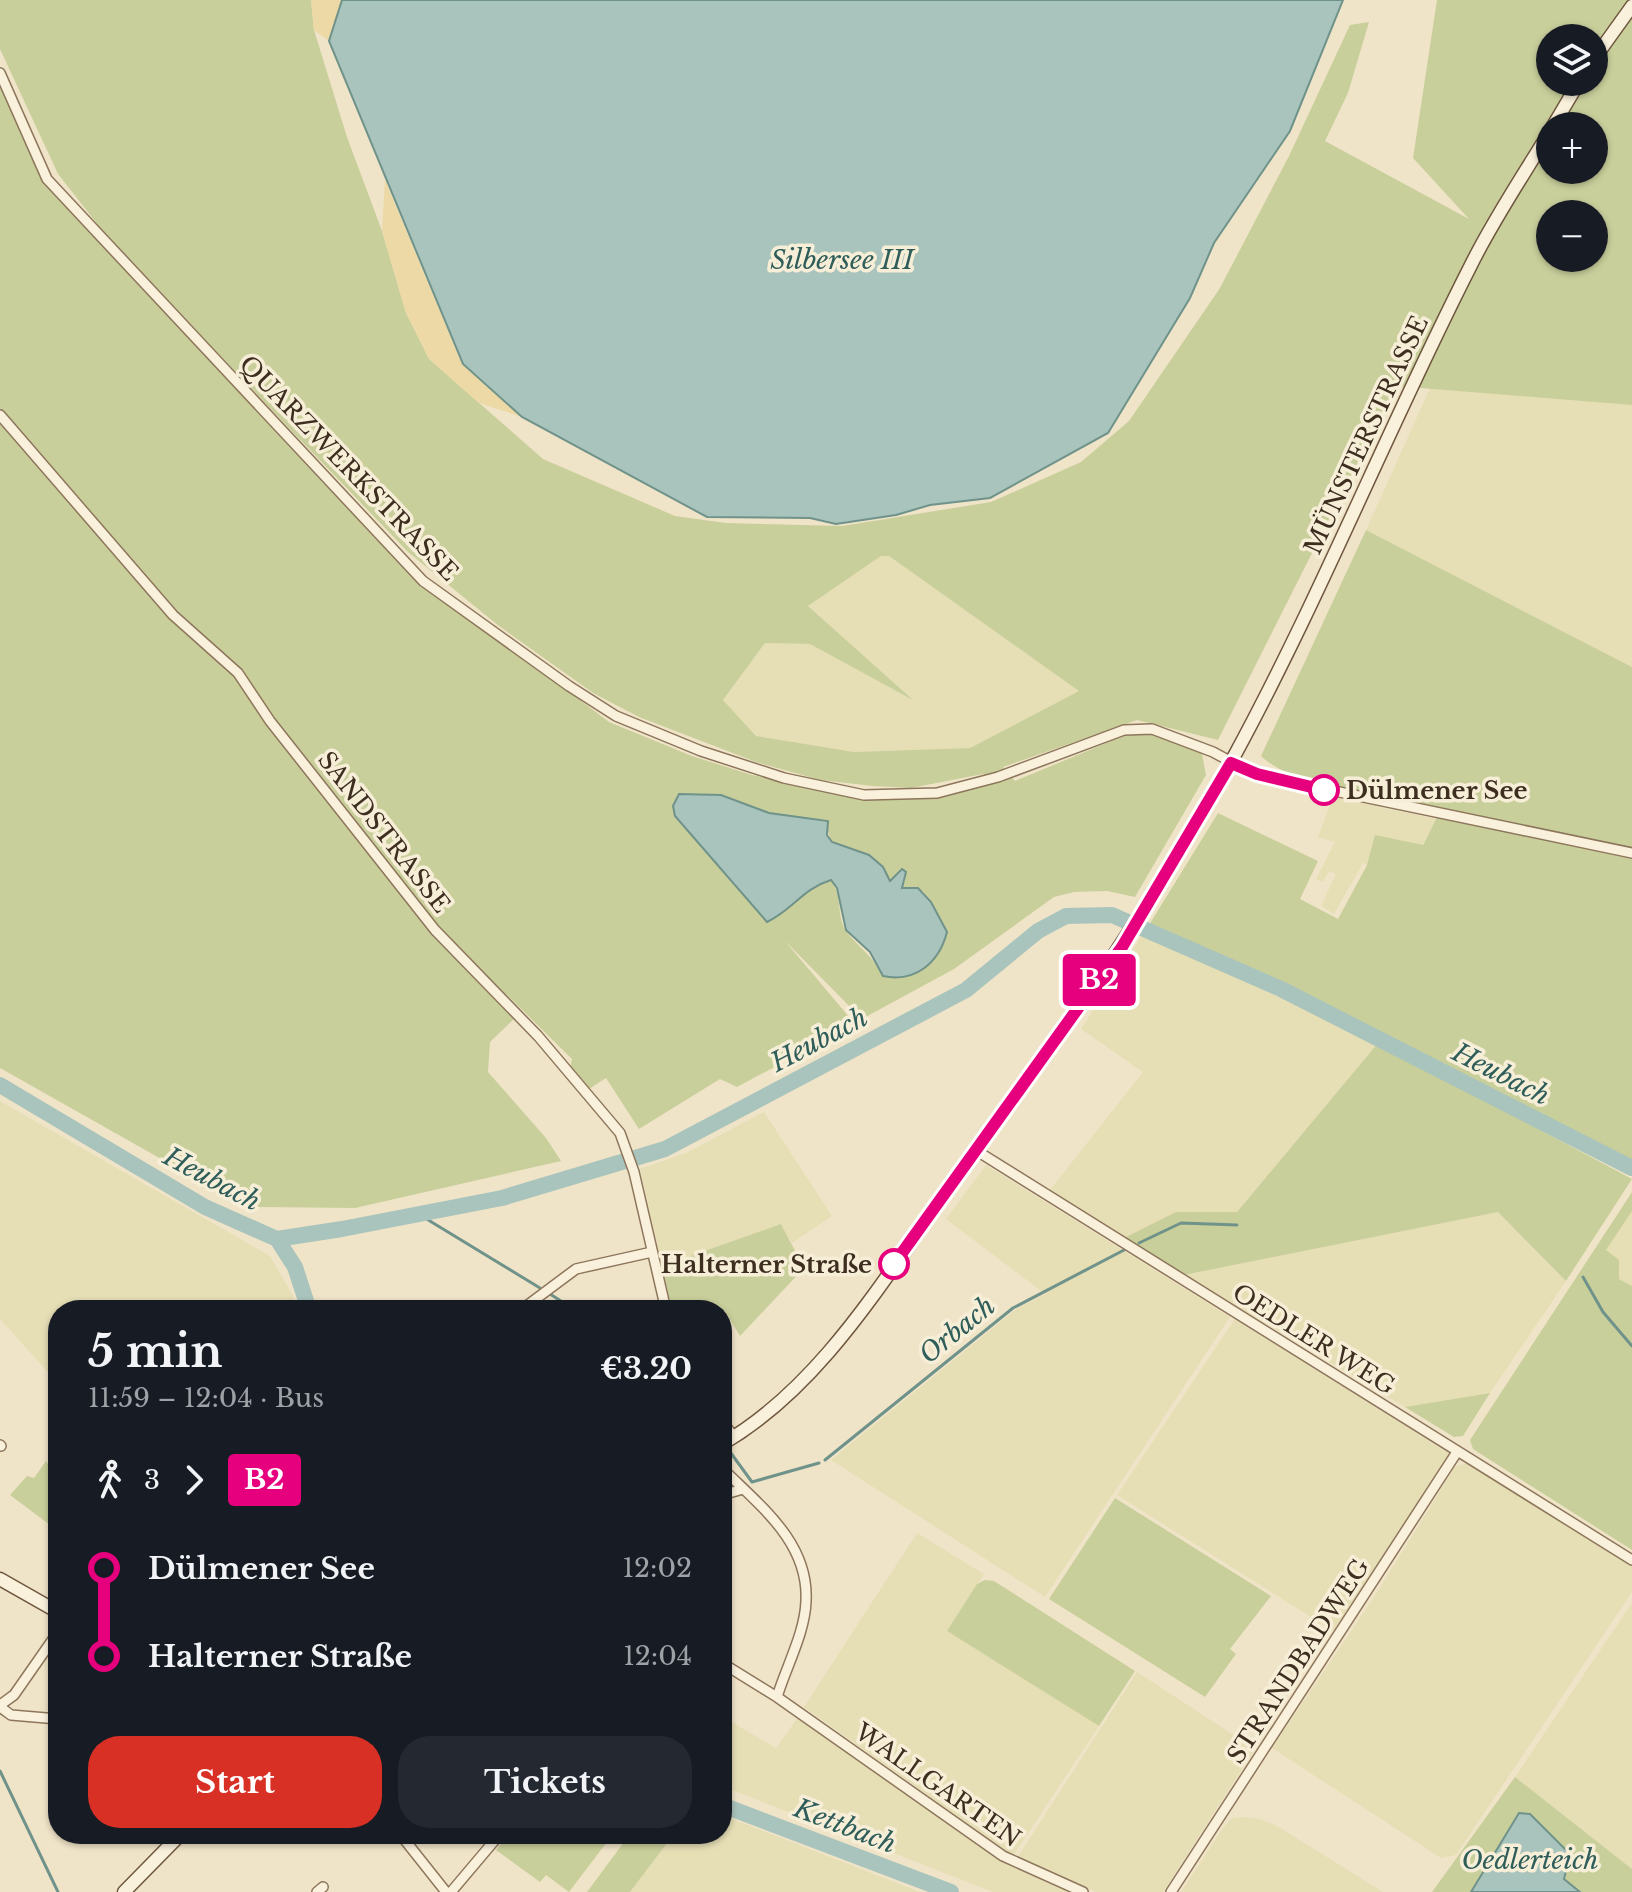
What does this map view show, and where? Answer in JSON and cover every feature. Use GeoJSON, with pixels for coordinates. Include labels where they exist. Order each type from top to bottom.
{"type":"FeatureCollection","features":[{"type":"Feature","properties":{"kind":"main road"},"geometry":{"type":"LineString","coordinates":[[1608,39],[1632,6]]}},
{"type":"Feature","properties":{"kind":"main road","name":"MÜNSTERSTRASSE"},"geometry":{"type":"LineString","coordinates":[[1231,763],[1287,655],[1471,264],[1536,155]]}},
{"type":"Feature","properties":{"kind":"main road"},"geometry":{"type":"LineString","coordinates":[[732,1438],[775,1408],[831,1348],[977,1151],[1122,947],[1231,763]]}},
{"type":"Feature","properties":{"kind":"main road"},"geometry":{"type":"LineString","coordinates":[[0,1579],[48,1606]]}},
{"type":"Feature","properties":{"kind":"main road"},"geometry":{"type":"LineString","coordinates":[[124,1892],[171,1844]]}},
{"type":"Feature","properties":{"kind":"street","name":"QUARZWERKSTRASSE"},"geometry":{"type":"LineString","coordinates":[[0,73],[47,179],[423,581],[616,716],[701,751],[784,778],[864,795],[937,793],[998,777],[1124,730],[1152,729],[1257,774],[1632,853]]}},
{"type":"Feature","properties":{"kind":"street","name":"SANDSTRASSE"},"geometry":{"type":"LineString","coordinates":[[0,415],[173,615],[238,673],[270,721],[435,930],[538,1036],[620,1133],[634,1172],[664,1300]]}},
{"type":"Feature","properties":{"kind":"street","name":"OEDLER WEG"},"geometry":{"type":"LineString","coordinates":[[977,1151],[1632,1560]]}},
{"type":"Feature","properties":{"kind":"street"},"geometry":{"type":"LineString","coordinates":[[534,1300],[576,1269],[652,1252]]}},
{"type":"Feature","properties":{"kind":"street","name":"STRANDBADWEG"},"geometry":{"type":"LineString","coordinates":[[1171,1892],[1457,1452]]}},
{"type":"Feature","properties":{"kind":"street"},"geometry":{"type":"LineString","coordinates":[[732,1478],[792,1542],[804,1578],[804,1617],[777,1697]]}},
{"type":"Feature","properties":{"kind":"street"},"geometry":{"type":"LineString","coordinates":[[732,1492],[743,1489]]}},
{"type":"Feature","properties":{"kind":"street"},"geometry":{"type":"LineString","coordinates":[[48,1646],[14,1695],[0,1706],[11,1715],[48,1718]]}},
{"type":"Feature","properties":{"kind":"street","name":"WALLGARTEN"},"geometry":{"type":"LineString","coordinates":[[732,1669],[777,1697],[1003,1856],[1083,1892]]}},
{"type":"Feature","properties":{"kind":"street"},"geometry":{"type":"LineString","coordinates":[[408,1844],[448,1892],[491,1844]]}},
{"type":"Feature","properties":{"kind":"shaded area"},"geometry":{"type":"Polygon","coordinates":[[[1431,386],[1632,405],[1632,667],[1366,530],[1431,386]]]}},
{"type":"Feature","properties":{"kind":"shaded area"},"geometry":{"type":"Polygon","coordinates":[[[881,556],[889,556],[1079,691],[970,748],[854,752],[756,736],[723,700],[765,643],[810,644],[909,697],[808,606],[881,556]]]}},
{"type":"Feature","properties":{"kind":"shaded area"},"geometry":{"type":"Polygon","coordinates":[[[1333,797],[1436,819],[1422,845],[1372,851],[1367,865],[1363,863],[1334,914],[1321,906],[1336,874],[1329,871],[1323,882],[1316,879],[1335,842],[1318,837],[1333,797]]]}},
{"type":"Feature","properties":{"kind":"shaded area"},"geometry":{"type":"Polygon","coordinates":[[[1143,934],[1378,1043],[1237,1212],[1176,1212],[1124,1238],[1050,1190],[1143,1072],[1081,1029],[1143,934]]]}},
{"type":"Feature","properties":{"kind":"shaded area"},"geometry":{"type":"Polygon","coordinates":[[[0,1101],[270,1256],[294,1300],[48,1300],[48,1372],[0,1319],[0,1101]]]}},
{"type":"Feature","properties":{"kind":"shaded area"},"geometry":{"type":"Polygon","coordinates":[[[764,1112],[832,1216],[792,1243],[781,1224],[662,1266],[640,1169],[686,1153],[764,1112]]]}},
{"type":"Feature","properties":{"kind":"shaded area"},"geometry":{"type":"Polygon","coordinates":[[[986,1165],[1230,1317],[1045,1597],[831,1460],[1015,1310],[1045,1294],[946,1219],[986,1165]]]}},
{"type":"Feature","properties":{"kind":"shaded area"},"geometry":{"type":"Polygon","coordinates":[[[1632,1211],[1632,1286],[1619,1279],[1605,1250],[1632,1211]]]}},
{"type":"Feature","properties":{"kind":"shaded area"},"geometry":{"type":"Polygon","coordinates":[[[1498,1212],[1566,1281],[1490,1393],[1405,1407],[1184,1275],[1498,1212]]]}},
{"type":"Feature","properties":{"kind":"shaded area"},"geometry":{"type":"Polygon","coordinates":[[[1235,1319],[1451,1455],[1333,1631],[1117,1495],[1235,1319]]]}},
{"type":"Feature","properties":{"kind":"shaded area"},"geometry":{"type":"Polygon","coordinates":[[[1468,1463],[1632,1566],[1632,1592],[1456,1855],[1441,1858],[1272,1748],[1372,1600],[1455,1467],[1468,1463]]]}},
{"type":"Feature","properties":{"kind":"shaded area"},"geometry":{"type":"Polygon","coordinates":[[[917,1533],[984,1574],[947,1631],[1099,1726],[1013,1856],[804,1707],[917,1533]]]}},
{"type":"Feature","properties":{"kind":"shaded area"},"geometry":{"type":"Polygon","coordinates":[[[1632,1603],[1632,1869],[1515,1777],[1632,1603]]]}},
{"type":"Feature","properties":{"kind":"shaded area"},"geometry":{"type":"Polygon","coordinates":[[[1137,1672],[1255,1749],[1163,1892],[1096,1892],[1017,1858],[1137,1672]]]}},
{"type":"Feature","properties":{"kind":"shaded area"},"geometry":{"type":"Polygon","coordinates":[[[799,1716],[988,1852],[1069,1892],[993,1892],[732,1790],[732,1722],[776,1748],[799,1716]]]}},
{"type":"Feature","properties":{"kind":"shaded area"},"geometry":{"type":"Polygon","coordinates":[[[1244,1817],[1277,1826],[1383,1892],[1181,1892],[1223,1828],[1232,1818],[1244,1817]]]}},
{"type":"Feature","properties":{"kind":"shaded area"},"geometry":{"type":"Polygon","coordinates":[[[732,1819],[920,1892],[630,1892],[666,1844],[732,1844],[732,1819]]]}},
{"type":"Feature","properties":{"kind":"green space"},"geometry":{"type":"Polygon","coordinates":[[[0,0],[311,0],[314,30],[347,137],[382,231],[406,313],[429,359],[543,459],[675,516],[726,523],[842,526],[991,502],[1081,462],[1129,421],[1220,288],[1289,156],[1350,25],[1369,22],[1348,93],[1325,141],[1469,219],[1413,158],[1437,0],[1632,0],[1632,405],[1396,386],[1218,740],[1137,720],[1003,767],[1015,781],[1128,734],[1152,733],[1202,754],[1206,775],[1135,897],[1107,891],[1074,892],[1054,897],[954,969],[862,1019],[785,941],[855,1024],[737,1087],[720,1079],[639,1129],[606,1078],[589,1089],[570,1069],[572,1059],[506,994],[504,1001],[518,1015],[490,1042],[488,1072],[546,1138],[561,1161],[355,1208],[259,1207],[186,1173],[0,1068],[0,84],[47,179],[423,581],[609,722],[692,756],[752,775],[864,798],[940,796],[991,781],[983,774],[911,788],[820,780],[756,762],[639,717],[593,693],[499,626],[408,552],[117,249],[58,174],[0,49],[0,0]],[[881,556],[808,606],[913,700],[810,644],[765,643],[723,700],[756,736],[854,752],[970,748],[1079,691],[889,556],[881,556]],[[731,798],[780,915],[811,887],[831,880],[846,931],[880,971],[947,932],[923,891],[905,891],[902,884],[905,878],[899,871],[890,881],[847,849],[832,843],[824,820],[769,813],[731,798]]]}},
{"type":"Feature","properties":{"kind":"green space"},"geometry":{"type":"Polygon","coordinates":[[[1366,530],[1632,667],[1632,1160],[1278,980],[1149,925],[1218,813],[1318,861],[1300,899],[1338,919],[1367,865],[1375,835],[1423,845],[1436,819],[1437,808],[1318,784],[1276,767],[1261,756],[1366,530]]]}},
{"type":"Feature","properties":{"kind":"green space"},"geometry":{"type":"Polygon","coordinates":[[[1378,1043],[1632,1179],[1566,1281],[1498,1212],[1184,1275],[1124,1238],[1176,1212],[1237,1212],[1378,1043]]]}},
{"type":"Feature","properties":{"kind":"green space"},"geometry":{"type":"Polygon","coordinates":[[[1632,1192],[1632,1211],[1606,1250],[1619,1260],[1619,1279],[1632,1286],[1632,1550],[1473,1449],[1470,1440],[1632,1192]]]}},
{"type":"Feature","properties":{"kind":"green space"},"geometry":{"type":"Polygon","coordinates":[[[781,1224],[804,1268],[740,1336],[732,1323],[732,1300],[670,1300],[662,1266],[781,1224]]]}},
{"type":"Feature","properties":{"kind":"green space"},"geometry":{"type":"Polygon","coordinates":[[[1490,1393],[1463,1436],[1454,1437],[1405,1407],[1490,1393]]]}},
{"type":"Feature","properties":{"kind":"green space"},"geometry":{"type":"Polygon","coordinates":[[[46,1461],[48,1524],[10,1495],[27,1476],[34,1478],[46,1461]]]}},
{"type":"Feature","properties":{"kind":"green space"},"geometry":{"type":"Polygon","coordinates":[[[1115,1498],[1271,1596],[1230,1649],[1236,1654],[1205,1697],[1049,1599],[1115,1498]]]}},
{"type":"Feature","properties":{"kind":"green space"},"geometry":{"type":"Polygon","coordinates":[[[985,1580],[994,1581],[1135,1671],[1099,1726],[947,1631],[977,1584],[985,1580]]]}},
{"type":"Feature","properties":{"kind":"green space"},"geometry":{"type":"Polygon","coordinates":[[[1515,1777],[1632,1869],[1632,1892],[1580,1892],[1564,1879],[1519,1813],[1471,1892],[1432,1892],[1515,1777]]]}},
{"type":"Feature","properties":{"kind":"green space"},"geometry":{"type":"Polygon","coordinates":[[[501,1844],[605,1844],[569,1892],[546,1875],[540,1882],[496,1850],[501,1844]]]}},
{"type":"Feature","properties":{"kind":"green space"},"geometry":{"type":"Polygon","coordinates":[[[623,1844],[666,1844],[630,1892],[587,1892],[623,1844]]]}},
{"type":"Feature","properties":{"kind":"sand"},"geometry":{"type":"Polygon","coordinates":[[[311,0],[342,0],[329,41],[314,30],[311,0]]]}},
{"type":"Feature","properties":{"kind":"sand"},"geometry":{"type":"Polygon","coordinates":[[[385,180],[462,364],[522,417],[479,403],[429,359],[406,313],[382,231],[385,180]]]}},
{"type":"Feature","properties":{"kind":"water","name":"Silbersee III"},"geometry":{"type":"Polygon","coordinates":[[[342,0],[1343,0],[1290,131],[1214,243],[1190,298],[1108,433],[990,498],[930,505],[896,515],[836,524],[810,518],[707,517],[522,417],[463,364],[329,41],[342,0]]]}},
{"type":"Feature","properties":{"kind":"water"},"geometry":{"type":"Polygon","coordinates":[[[679,794],[721,795],[769,813],[828,821],[827,835],[832,842],[869,855],[883,867],[890,881],[902,869],[906,872],[902,888],[918,888],[931,902],[947,932],[938,953],[915,973],[883,976],[870,952],[846,930],[837,888],[831,880],[767,922],[675,816],[673,806],[679,794]]]}},
{"type":"Feature","properties":{"kind":"water","name":"Oedlerteich"},"geometry":{"type":"Polygon","coordinates":[[[1519,1813],[1530,1814],[1570,1854],[1564,1879],[1580,1892],[1471,1892],[1519,1813]]]}},
{"type":"Feature","properties":{"kind":"waterway","name":"Heubach"},"geometry":{"type":"LineString","coordinates":[[0,1085],[205,1207],[277,1239],[502,1198],[665,1149],[966,990],[1038,931],[1066,916],[1112,915],[1281,989],[1632,1168]]}},
{"type":"Feature","properties":{"kind":"waterway","name":"Orbach"},"geometry":{"type":"LineString","coordinates":[[420,1215],[540,1288]]}},
{"type":"Feature","properties":{"kind":"waterway","name":"Orbach"},"geometry":{"type":"LineString","coordinates":[[1139,1243],[1181,1223],[1237,1225]]}},
{"type":"Feature","properties":{"kind":"waterway","name":"Kettbach"},"geometry":{"type":"LineString","coordinates":[[277,1239],[295,1267],[306,1300]]}},
{"type":"Feature","properties":{"kind":"waterway","name":"Orbach"},"geometry":{"type":"LineString","coordinates":[[825,1460],[1013,1308],[1126,1249]]}},
{"type":"Feature","properties":{"kind":"waterway","name":"Orbach"},"geometry":{"type":"LineString","coordinates":[[1583,1277],[1603,1312],[1632,1346]]}},
{"type":"Feature","properties":{"kind":"waterway","name":"Orbach"},"geometry":{"type":"LineString","coordinates":[[550,1294],[559,1300]]}},
{"type":"Feature","properties":{"kind":"waterway","name":"Orbach"},"geometry":{"type":"LineString","coordinates":[[732,1455],[752,1482],[819,1463]]}},
{"type":"Feature","properties":{"kind":"waterway"},"geometry":{"type":"LineString","coordinates":[[0,1771],[58,1892]]}},
{"type":"Feature","properties":{"kind":"waterway","name":"Kettbach"},"geometry":{"type":"LineString","coordinates":[[732,1809],[951,1892]]}},
{"type":"Feature","properties":{"kind":"bus line","name":"B2"},"geometry":{"type":"LineString","coordinates":[[894,1264],[1122,947],[1231,763],[1250,772],[1324,790]]}},
{"type":"Feature","properties":{"kind":"place","name":"Dülmener See"},"geometry":{"type":"Point","coordinates":[1324,790]}},
{"type":"Feature","properties":{"kind":"place","name":"Halterner Straße"},"geometry":{"type":"Point","coordinates":[894,1264]}}]}
